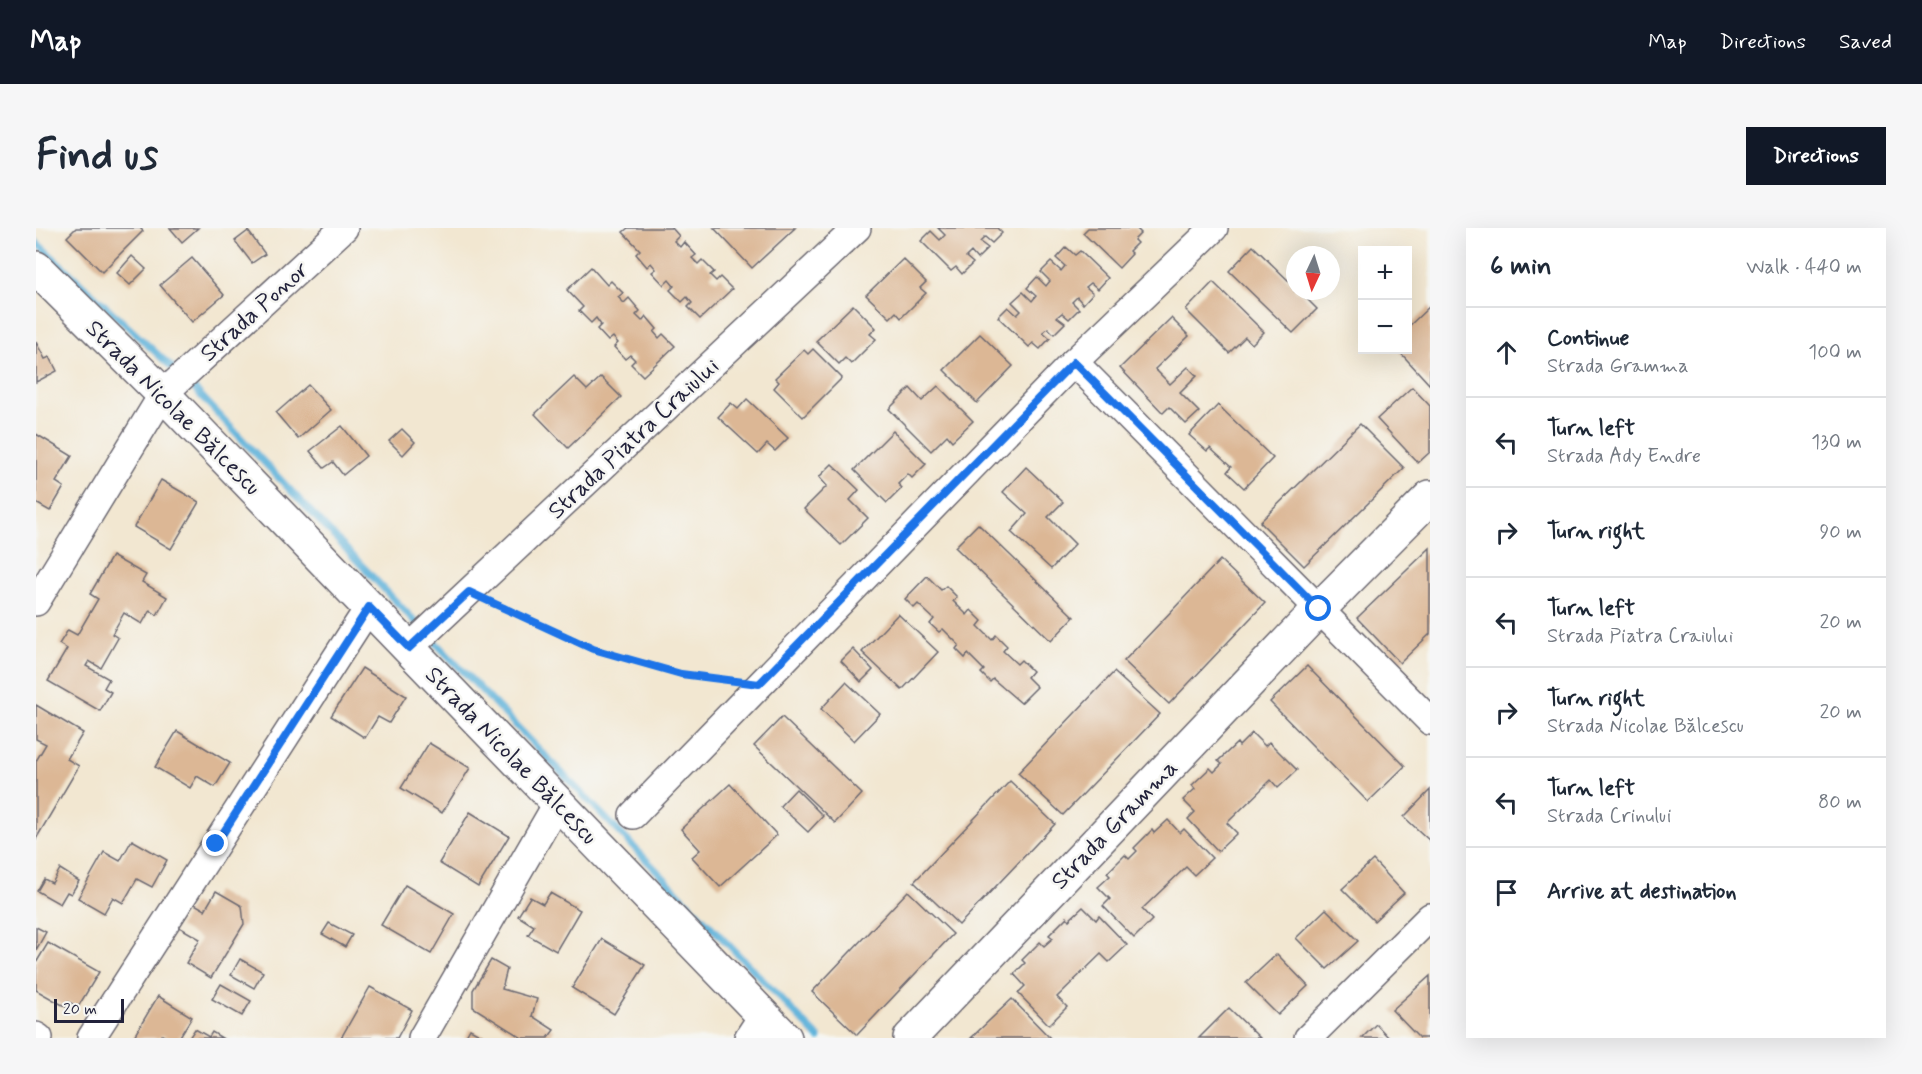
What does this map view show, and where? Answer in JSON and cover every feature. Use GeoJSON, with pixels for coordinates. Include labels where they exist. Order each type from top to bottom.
{"type":"FeatureCollection","features":[{"type":"Feature","properties":{"kind":"street","name":"Strada Ponor"},"geometry":{"type":"LineString","coordinates":[[36,602],[166,391],[344,228]]}},
{"type":"Feature","properties":{"kind":"street","name":"Strada Piatra Craiului"},"geometry":{"type":"LineString","coordinates":[[421,637],[858,228]]}},
{"type":"Feature","properties":{"kind":"street"},"geometry":{"type":"LineString","coordinates":[[633,815],[1074,362],[1214,228]]}},
{"type":"Feature","properties":{"kind":"street","name":"Strada Nicolae Bălcescu"},"geometry":{"type":"LineString","coordinates":[[36,268],[166,391],[369,607],[421,637],[558,802],[766,1030]]}},
{"type":"Feature","properties":{"kind":"street"},"geometry":{"type":"LineString","coordinates":[[1074,362],[1430,721]]}},
{"type":"Feature","properties":{"kind":"street","name":"Strada Gramma"},"geometry":{"type":"LineString","coordinates":[[910,1038],[1319,609],[1430,497]]}},
{"type":"Feature","properties":{"kind":"street"},"geometry":{"type":"LineString","coordinates":[[91,1038],[369,607]]}},
{"type":"Feature","properties":{"kind":"street"},"geometry":{"type":"LineString","coordinates":[[422,1038],[558,802]]}},
{"type":"Feature","properties":{"kind":"street"},"geometry":{"type":"LineString","coordinates":[[1308,1038],[1430,917]]}},
{"type":"Feature","properties":{"kind":"path"},"geometry":{"type":"LineString","coordinates":[[469,592],[593,649],[681,674],[759,684]]}},
{"type":"Feature","properties":{"kind":"building"},"geometry":{"type":"Polygon","coordinates":[[[76,228],[140,228],[143,231],[102,272],[67,237],[76,228]]]}},
{"type":"Feature","properties":{"kind":"building"},"geometry":{"type":"Polygon","coordinates":[[[170,228],[198,228],[182,242],[170,228]]]}},
{"type":"Feature","properties":{"kind":"building"},"geometry":{"type":"Polygon","coordinates":[[[628,228],[672,228],[679,236],[674,241],[680,247],[684,242],[696,255],[692,258],[698,264],[702,260],[714,272],[710,275],[716,281],[720,277],[732,289],[700,319],[688,307],[692,303],[687,297],[682,302],[670,290],[674,286],[669,280],[664,285],[652,272],[656,269],[651,263],[647,267],[636,254],[640,250],[623,232],[628,228]]]}},
{"type":"Feature","properties":{"kind":"building"},"geometry":{"type":"Polygon","coordinates":[[[714,228],[795,228],[752,268],[714,228]]]}},
{"type":"Feature","properties":{"kind":"building"},"geometry":{"type":"Polygon","coordinates":[[[938,228],[997,228],[1002,233],[992,243],[985,237],[980,242],[988,248],[977,259],[971,252],[966,257],[973,263],[962,274],[956,267],[951,271],[921,241],[931,231],[940,240],[945,235],[938,228]]]}},
{"type":"Feature","properties":{"kind":"building"},"geometry":{"type":"Polygon","coordinates":[[[1088,228],[1136,228],[1141,233],[1134,240],[1137,243],[1129,251],[1132,254],[1119,268],[1083,233],[1088,228]]]}},
{"type":"Feature","properties":{"kind":"building"},"geometry":{"type":"Polygon","coordinates":[[[248,231],[265,254],[252,263],[235,241],[248,231]]]}},
{"type":"Feature","properties":{"kind":"building"},"geometry":{"type":"Polygon","coordinates":[[[1253,246],[1286,278],[1286,300],[1308,300],[1317,309],[1293,333],[1229,271],[1253,246]]]}},
{"type":"Feature","properties":{"kind":"building"},"geometry":{"type":"Polygon","coordinates":[[[1066,247],[1075,255],[1080,251],[1108,278],[1098,289],[1091,283],[1086,287],[1093,293],[1083,304],[1077,297],[1072,302],[1079,309],[1069,319],[1062,313],[1057,317],[1065,323],[1054,334],[1048,328],[1043,332],[1050,338],[1040,349],[1033,343],[1029,347],[998,317],[1008,307],[1017,315],[1021,311],[1012,302],[1023,292],[1032,301],[1036,296],[1027,288],[1037,277],[1046,286],[1050,281],[1041,272],[1051,262],[1061,271],[1065,266],[1056,258],[1066,247]]]}},
{"type":"Feature","properties":{"kind":"building"},"geometry":{"type":"Polygon","coordinates":[[[132,256],[146,269],[130,285],[117,273],[132,256]]]}},
{"type":"Feature","properties":{"kind":"building"},"geometry":{"type":"Polygon","coordinates":[[[192,258],[224,295],[192,322],[160,285],[192,258]]]}},
{"type":"Feature","properties":{"kind":"building"},"geometry":{"type":"Polygon","coordinates":[[[903,259],[926,282],[920,288],[926,293],[901,318],[896,312],[890,318],[866,295],[903,259]]]}},
{"type":"Feature","properties":{"kind":"building"},"geometry":{"type":"Polygon","coordinates":[[[591,267],[607,285],[611,281],[623,293],[618,297],[624,303],[629,298],[640,311],[636,315],[642,321],[646,316],[657,329],[654,332],[659,338],[663,334],[675,346],[643,376],[631,364],[635,360],[630,355],[625,359],[614,347],[618,343],[613,337],[608,341],[597,329],[601,325],[596,318],[591,323],[579,311],[583,307],[567,290],[591,267]]]}},
{"type":"Feature","properties":{"kind":"building"},"geometry":{"type":"Polygon","coordinates":[[[1213,282],[1264,332],[1252,344],[1245,337],[1229,353],[1186,310],[1213,282]]]}},
{"type":"Feature","properties":{"kind":"building"},"geometry":{"type":"Polygon","coordinates":[[[853,305],[876,328],[870,334],[876,339],[851,364],[845,358],[839,364],[816,341],[853,305]]]}},
{"type":"Feature","properties":{"kind":"building"},"geometry":{"type":"Polygon","coordinates":[[[1430,306],[1430,385],[1402,354],[1412,354],[1412,323],[1430,306]]]}},
{"type":"Feature","properties":{"kind":"building"},"geometry":{"type":"Polygon","coordinates":[[[1171,318],[1189,336],[1155,369],[1170,384],[1188,367],[1197,376],[1180,393],[1199,412],[1186,424],[1169,407],[1163,413],[1120,368],[1171,318]]]}},
{"type":"Feature","properties":{"kind":"building"},"geometry":{"type":"Polygon","coordinates":[[[980,334],[1013,366],[977,403],[944,370],[980,334]]]}},
{"type":"Feature","properties":{"kind":"building"},"geometry":{"type":"Polygon","coordinates":[[[36,342],[45,359],[50,357],[57,371],[36,382],[36,342]]]}},
{"type":"Feature","properties":{"kind":"building"},"geometry":{"type":"Polygon","coordinates":[[[813,349],[842,378],[803,417],[774,388],[779,382],[775,378],[804,350],[808,354],[813,349]]]}},
{"type":"Feature","properties":{"kind":"building"},"geometry":{"type":"Polygon","coordinates":[[[574,377],[587,390],[601,377],[621,397],[568,448],[535,414],[574,377]]]}},
{"type":"Feature","properties":{"kind":"building"},"geometry":{"type":"Polygon","coordinates":[[[308,385],[331,410],[298,439],[276,413],[308,385]]]}},
{"type":"Feature","properties":{"kind":"building"},"geometry":{"type":"Polygon","coordinates":[[[938,386],[973,421],[952,441],[947,435],[931,451],[889,409],[910,388],[922,401],[938,386]]]}},
{"type":"Feature","properties":{"kind":"building"},"geometry":{"type":"Polygon","coordinates":[[[1412,387],[1430,406],[1430,452],[1418,463],[1377,419],[1412,387]]]}},
{"type":"Feature","properties":{"kind":"building"},"geometry":{"type":"Polygon","coordinates":[[[747,399],[788,438],[775,451],[767,444],[758,454],[718,417],[731,403],[738,409],[747,399]]]}},
{"type":"Feature","properties":{"kind":"building"},"geometry":{"type":"Polygon","coordinates":[[[1218,405],[1273,458],[1244,488],[1227,472],[1231,467],[1210,448],[1207,451],[1189,435],[1218,405]]]}},
{"type":"Feature","properties":{"kind":"building"},"geometry":{"type":"Polygon","coordinates":[[[1360,424],[1404,468],[1304,566],[1260,522],[1360,424]]]}},
{"type":"Feature","properties":{"kind":"building"},"geometry":{"type":"Polygon","coordinates":[[[342,426],[366,456],[343,475],[333,462],[324,468],[310,451],[342,426]]]}},
{"type":"Feature","properties":{"kind":"building"},"geometry":{"type":"Polygon","coordinates":[[[402,429],[415,442],[403,455],[389,441],[402,429]]]}},
{"type":"Feature","properties":{"kind":"building"},"geometry":{"type":"Polygon","coordinates":[[[893,431],[926,464],[912,478],[908,474],[898,484],[902,488],[887,503],[854,470],[893,431]]]}},
{"type":"Feature","properties":{"kind":"building"},"geometry":{"type":"Polygon","coordinates":[[[36,434],[72,456],[56,482],[64,487],[50,511],[36,503],[36,434]]]}},
{"type":"Feature","properties":{"kind":"building"},"geometry":{"type":"Polygon","coordinates":[[[832,464],[859,490],[850,500],[868,518],[841,545],[804,509],[827,486],[819,477],[832,464]]]}},
{"type":"Feature","properties":{"kind":"building"},"geometry":{"type":"Polygon","coordinates":[[[1026,467],[1063,502],[1048,517],[1075,544],[1051,569],[1011,532],[1027,514],[1003,492],[1026,467]]]}},
{"type":"Feature","properties":{"kind":"building"},"geometry":{"type":"Polygon","coordinates":[[[161,480],[199,502],[171,549],[134,527],[161,480]]]}},
{"type":"Feature","properties":{"kind":"building"},"geometry":{"type":"Polygon","coordinates":[[[978,524],[1074,617],[1051,641],[955,547],[978,524]]]}},
{"type":"Feature","properties":{"kind":"building"},"geometry":{"type":"Polygon","coordinates":[[[1430,548],[1430,634],[1400,663],[1357,618],[1430,548]]]}},
{"type":"Feature","properties":{"kind":"building"},"geometry":{"type":"Polygon","coordinates":[[[112,556],[146,575],[142,582],[167,597],[157,615],[150,610],[142,624],[124,613],[112,634],[118,638],[101,668],[89,661],[86,666],[109,679],[104,688],[111,692],[100,711],[48,681],[67,649],[59,644],[68,630],[77,635],[98,599],[90,594],[112,556]]]}},
{"type":"Feature","properties":{"kind":"building"},"geometry":{"type":"Polygon","coordinates":[[[1220,560],[1265,603],[1169,704],[1124,661],[1220,560]]]}},
{"type":"Feature","properties":{"kind":"building"},"geometry":{"type":"Polygon","coordinates":[[[927,576],[941,590],[946,586],[957,597],[953,601],[967,615],[971,610],[982,621],[978,626],[992,640],[996,635],[1007,646],[1003,651],[1017,664],[1021,660],[1032,671],[1027,677],[1037,687],[1021,703],[993,679],[990,682],[981,673],[984,670],[968,654],[965,658],[956,649],[959,645],[943,629],[939,632],[930,624],[934,619],[918,604],[914,608],[905,599],[927,576]]]}},
{"type":"Feature","properties":{"kind":"building"},"geometry":{"type":"Polygon","coordinates":[[[898,614],[938,652],[902,690],[862,652],[898,614]]]}},
{"type":"Feature","properties":{"kind":"building"},"geometry":{"type":"Polygon","coordinates":[[[853,649],[873,670],[861,682],[841,661],[853,649]]]}},
{"type":"Feature","properties":{"kind":"building"},"geometry":{"type":"Polygon","coordinates":[[[1307,666],[1405,766],[1368,802],[1270,702],[1307,666]]]}},
{"type":"Feature","properties":{"kind":"building"},"geometry":{"type":"Polygon","coordinates":[[[362,668],[406,696],[389,723],[378,717],[365,738],[331,716],[362,668]]]}},
{"type":"Feature","properties":{"kind":"building"},"geometry":{"type":"Polygon","coordinates":[[[1114,672],[1160,714],[1063,815],[1018,773],[1114,672]]]}},
{"type":"Feature","properties":{"kind":"building"},"geometry":{"type":"Polygon","coordinates":[[[846,682],[880,714],[854,741],[821,709],[846,682]]]}},
{"type":"Feature","properties":{"kind":"building"},"geometry":{"type":"Polygon","coordinates":[[[36,705],[83,733],[67,759],[79,766],[36,839],[36,761],[46,744],[36,739],[36,705]]]}},
{"type":"Feature","properties":{"kind":"building"},"geometry":{"type":"Polygon","coordinates":[[[782,717],[862,794],[835,823],[754,746],[782,717]]]}},
{"type":"Feature","properties":{"kind":"building"},"geometry":{"type":"Polygon","coordinates":[[[177,731],[230,763],[215,787],[197,776],[190,788],[155,767],[177,731]]]}},
{"type":"Feature","properties":{"kind":"building"},"geometry":{"type":"Polygon","coordinates":[[[1252,733],[1265,746],[1269,742],[1297,770],[1278,788],[1271,780],[1227,823],[1237,833],[1218,851],[1188,819],[1195,812],[1183,800],[1195,789],[1192,785],[1210,768],[1214,772],[1222,764],[1218,761],[1237,743],[1239,746],[1252,733]]]}},
{"type":"Feature","properties":{"kind":"building"},"geometry":{"type":"Polygon","coordinates":[[[429,743],[470,768],[442,813],[401,788],[429,743]]]}},
{"type":"Feature","properties":{"kind":"building"},"geometry":{"type":"Polygon","coordinates":[[[1010,781],[1055,824],[959,925],[914,882],[1010,781]]]}},
{"type":"Feature","properties":{"kind":"building"},"geometry":{"type":"Polygon","coordinates":[[[730,784],[777,835],[720,887],[692,857],[700,850],[681,829],[730,784]]]}},
{"type":"Feature","properties":{"kind":"building"},"geometry":{"type":"Polygon","coordinates":[[[796,789],[823,816],[808,832],[780,806],[796,789]]]}},
{"type":"Feature","properties":{"kind":"building"},"geometry":{"type":"Polygon","coordinates":[[[1430,790],[1430,841],[1404,817],[1430,790]]]}},
{"type":"Feature","properties":{"kind":"building"},"geometry":{"type":"Polygon","coordinates":[[[470,812],[509,836],[478,887],[439,863],[470,812]]]}},
{"type":"Feature","properties":{"kind":"building"},"geometry":{"type":"Polygon","coordinates":[[[1168,820],[1180,833],[1184,829],[1212,858],[1194,875],[1186,867],[1142,909],[1152,920],[1134,938],[1103,906],[1110,899],[1098,887],[1110,876],[1107,873],[1125,855],[1129,859],[1137,851],[1134,848],[1152,830],[1154,833],[1168,820]]]}},
{"type":"Feature","properties":{"kind":"building"},"geometry":{"type":"Polygon","coordinates":[[[132,840],[167,860],[152,887],[137,879],[123,903],[113,897],[104,913],[78,898],[104,852],[120,861],[132,840]]]}},
{"type":"Feature","properties":{"kind":"building"},"geometry":{"type":"Polygon","coordinates":[[[1373,860],[1404,893],[1374,921],[1342,889],[1373,860]]]}},
{"type":"Feature","properties":{"kind":"building"},"geometry":{"type":"Polygon","coordinates":[[[60,869],[79,881],[71,894],[67,892],[60,904],[37,891],[44,879],[52,883],[60,869]]]}},
{"type":"Feature","properties":{"kind":"building"},"geometry":{"type":"Polygon","coordinates":[[[405,885],[454,914],[431,954],[381,925],[405,885]]]}},
{"type":"Feature","properties":{"kind":"building"},"geometry":{"type":"Polygon","coordinates":[[[216,891],[242,906],[244,924],[211,978],[186,963],[200,939],[179,927],[193,903],[205,910],[216,891]]]}},
{"type":"Feature","properties":{"kind":"building"},"geometry":{"type":"Polygon","coordinates":[[[908,891],[953,934],[857,1035],[812,992],[908,891]]]}},
{"type":"Feature","properties":{"kind":"building"},"geometry":{"type":"Polygon","coordinates":[[[550,893],[580,910],[556,951],[528,935],[534,926],[518,916],[530,897],[543,904],[550,893]]]}},
{"type":"Feature","properties":{"kind":"building"},"geometry":{"type":"Polygon","coordinates":[[[1083,907],[1096,920],[1099,916],[1127,945],[1109,962],[1101,954],[1057,997],[1067,1007],[1049,1025],[1018,993],[1025,986],[1014,974],[1025,963],[1022,960],[1040,942],[1044,946],[1053,938],[1049,935],[1067,917],[1069,920],[1083,907]]]}},
{"type":"Feature","properties":{"kind":"building"},"geometry":{"type":"Polygon","coordinates":[[[1326,909],[1358,941],[1327,969],[1296,938],[1326,909]]]}},
{"type":"Feature","properties":{"kind":"building"},"geometry":{"type":"Polygon","coordinates":[[[329,923],[352,935],[345,947],[322,934],[329,923]]]}},
{"type":"Feature","properties":{"kind":"building"},"geometry":{"type":"Polygon","coordinates":[[[36,927],[46,932],[36,950],[36,927]]]}},
{"type":"Feature","properties":{"kind":"building"},"geometry":{"type":"Polygon","coordinates":[[[602,939],[645,965],[614,1014],[572,988],[602,939]]]}},
{"type":"Feature","properties":{"kind":"building"},"geometry":{"type":"Polygon","coordinates":[[[48,943],[99,972],[78,1007],[69,1002],[66,1007],[36,990],[36,963],[48,943]]]}},
{"type":"Feature","properties":{"kind":"building"},"geometry":{"type":"Polygon","coordinates":[[[1277,954],[1308,986],[1278,1015],[1246,983],[1277,954]]]}},
{"type":"Feature","properties":{"kind":"building"},"geometry":{"type":"Polygon","coordinates":[[[240,959],[263,972],[254,988],[231,975],[240,959]]]}},
{"type":"Feature","properties":{"kind":"building"},"geometry":{"type":"Polygon","coordinates":[[[491,960],[507,969],[502,989],[537,999],[532,1016],[554,1030],[548,1038],[522,1038],[473,1007],[473,990],[491,960]]]}},
{"type":"Feature","properties":{"kind":"building"},"geometry":{"type":"Polygon","coordinates":[[[1430,976],[1430,1038],[1419,1038],[1392,1010],[1430,976]]]}},
{"type":"Feature","properties":{"kind":"building"},"geometry":{"type":"Polygon","coordinates":[[[221,984],[251,1001],[242,1016],[212,999],[221,984]]]}},
{"type":"Feature","properties":{"kind":"building"},"geometry":{"type":"Polygon","coordinates":[[[370,987],[412,1010],[397,1038],[341,1038],[370,987]]]}},
{"type":"Feature","properties":{"kind":"building"},"geometry":{"type":"Polygon","coordinates":[[[158,996],[192,1017],[179,1038],[168,1038],[162,1035],[160,1038],[133,1038],[158,996]]]}},
{"type":"Feature","properties":{"kind":"building"},"geometry":{"type":"Polygon","coordinates":[[[1012,999],[1050,1038],[971,1038],[1012,999]]]}},
{"type":"Feature","properties":{"kind":"building"},"geometry":{"type":"Polygon","coordinates":[[[1229,1008],[1260,1038],[1199,1038],[1229,1008]]]}},
{"type":"Feature","properties":{"kind":"building"},"geometry":{"type":"Polygon","coordinates":[[[1376,1024],[1389,1038],[1362,1038],[1376,1024]]]}},
{"type":"Feature","properties":{"kind":"building"},"geometry":{"type":"Polygon","coordinates":[[[195,1029],[209,1037],[212,1032],[222,1038],[189,1038],[195,1029]]]}},
{"type":"Feature","properties":{"kind":"building"},"geometry":{"type":"Polygon","coordinates":[[[470,1029],[487,1038],[465,1038],[470,1029]]]}},
{"type":"Feature","properties":{"kind":"waterway"},"geometry":{"type":"LineString","coordinates":[[36,242],[178,373]]}},
{"type":"Feature","properties":{"kind":"waterway"},"geometry":{"type":"LineString","coordinates":[[186,380],[422,629]]}},
{"type":"Feature","properties":{"kind":"waterway"},"geometry":{"type":"LineString","coordinates":[[430,637],[819,1038]]}},
{"type":"Feature","properties":{"kind":"route"},"geometry":{"type":"LineString","coordinates":[[216,844],[369,607],[409,648],[469,592],[593,649],[681,674],[759,684],[1074,362],[1319,609]]}}]}
